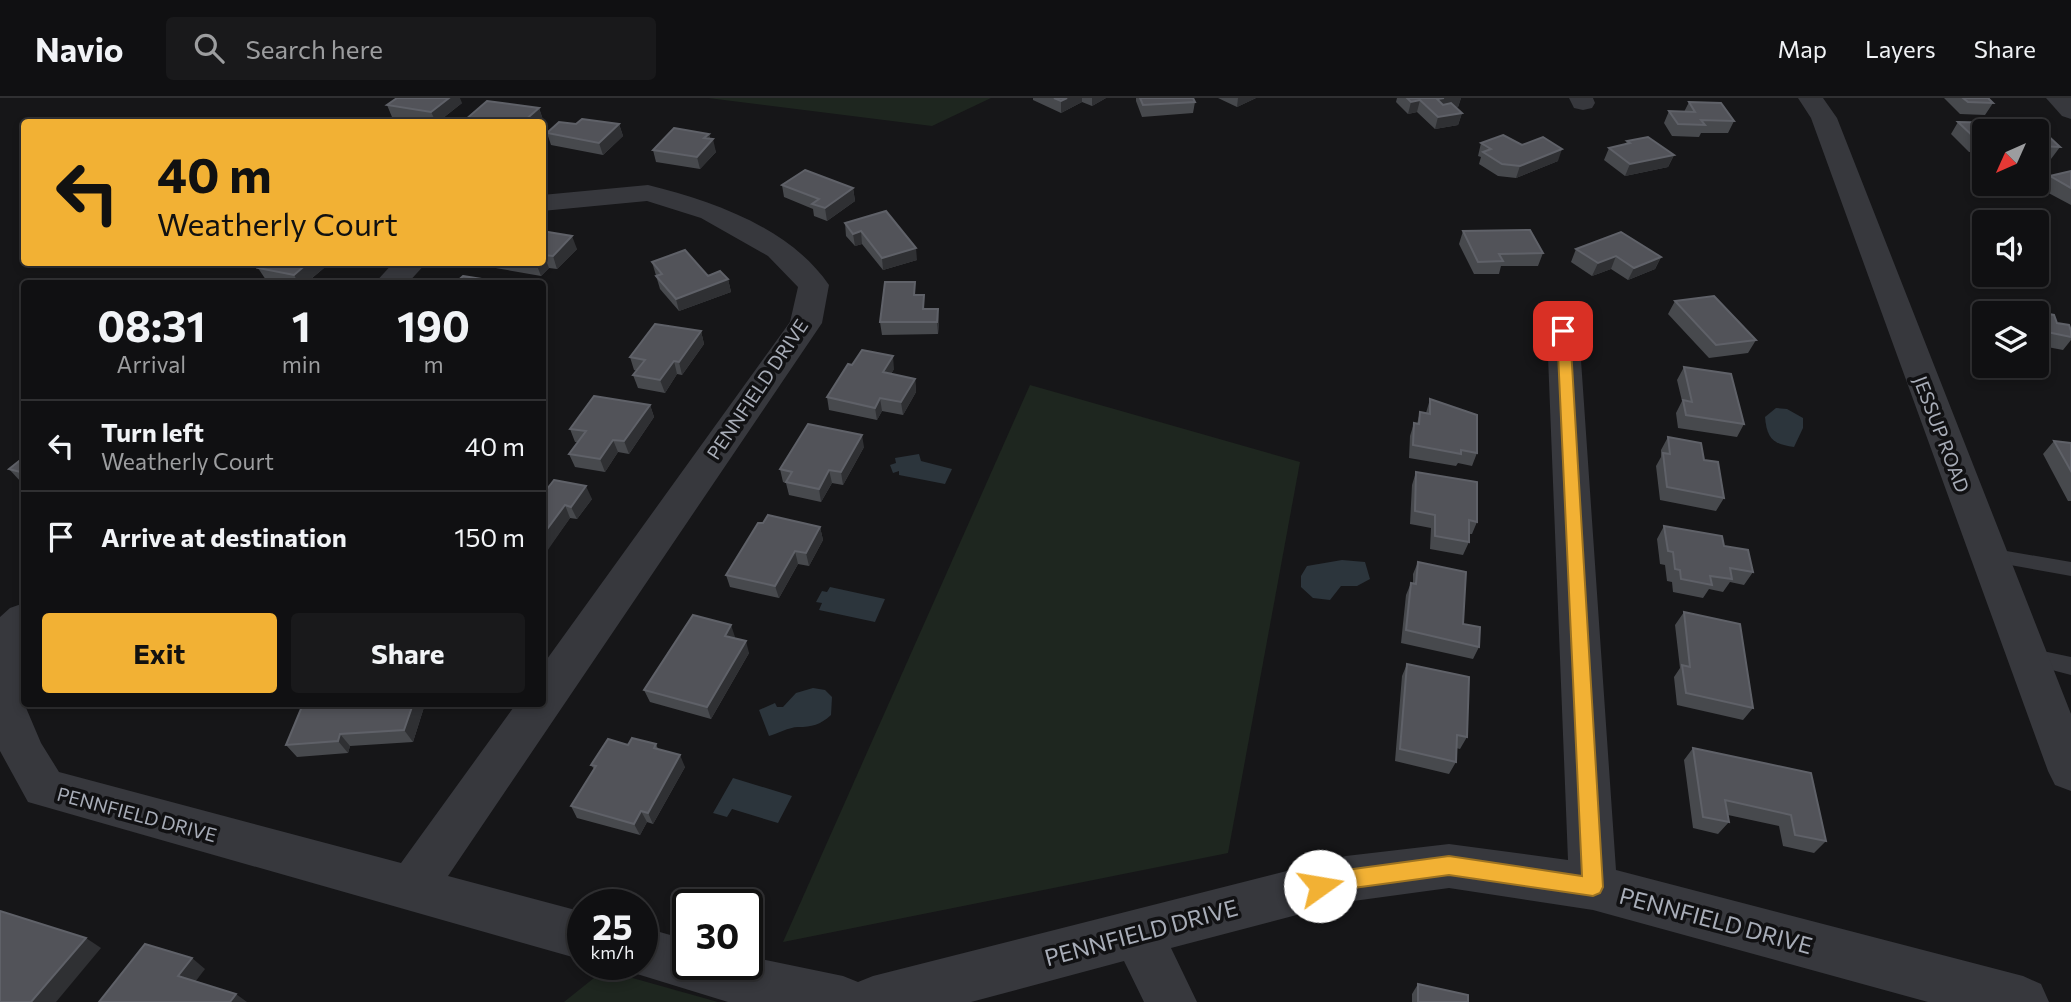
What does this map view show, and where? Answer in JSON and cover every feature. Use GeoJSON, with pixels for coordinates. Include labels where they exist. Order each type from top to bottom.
{"type":"FeatureCollection","features":[{"type":"Feature","properties":{"kind":"street","name":"JESSUP ROAD"},"geometry":{"type":"LineString","coordinates":[[1810,98],[1824,118],[2071,771]]}},
{"type":"Feature","properties":{"kind":"street"},"geometry":{"type":"LineString","coordinates":[[2058,98],[2071,111]]}},
{"type":"Feature","properties":{"kind":"street","name":"PENNFIELD DRIVE"},"geometry":{"type":"LineString","coordinates":[[546,203],[648,194],[711,212],[778,250],[814,285],[806,323],[546,695]]}},
{"type":"Feature","properties":{"kind":"street"},"geometry":{"type":"LineString","coordinates":[[393,280],[408,266]]}},
{"type":"Feature","properties":{"kind":"street"},"geometry":{"type":"LineString","coordinates":[[1563,331],[1593,887]]}},
{"type":"Feature","properties":{"kind":"street","name":"PENNFIELD DRIVE"},"geometry":{"type":"LineString","coordinates":[[21,622],[10,633],[2,703],[23,753],[44,788],[567,932]]}},
{"type":"Feature","properties":{"kind":"street","name":"PENNFIELD DRIVE"},"geometry":{"type":"LineString","coordinates":[[411,889],[538,707]]}},
{"type":"Feature","properties":{"kind":"street","name":"PENNFIELD DRIVE"},"geometry":{"type":"LineString","coordinates":[[873,1002],[1346,879],[1449,866],[1593,887],[2023,1002]]}},
{"type":"Feature","properties":{"kind":"street"},"geometry":{"type":"LineString","coordinates":[[1138,933],[1171,1002]]}},
{"type":"Feature","properties":{"kind":"street"},"geometry":{"type":"LineString","coordinates":[[658,957],[762,986],[843,1002]]}},
{"type":"Feature","properties":{"kind":"lane"},"geometry":{"type":"LineString","coordinates":[[1989,555],[2071,569]]}},
{"type":"Feature","properties":{"kind":"lane"},"geometry":{"type":"LineString","coordinates":[[2028,656],[2071,666]]}},
{"type":"Feature","properties":{"kind":"shaded area"},"geometry":{"type":"Polygon","coordinates":[[[708,98],[991,98],[932,126],[708,98]]]}},
{"type":"Feature","properties":{"kind":"shaded area"},"geometry":{"type":"Polygon","coordinates":[[[1030,385],[1300,462],[1228,853],[783,942],[1030,385]]]}},
{"type":"Feature","properties":{"kind":"shaded area"},"geometry":{"type":"Polygon","coordinates":[[[1776,408],[1787,409],[1803,418],[1803,428],[1794,447],[1776,442],[1767,431],[1765,417],[1776,408]]]}},
{"type":"Feature","properties":{"kind":"shaded area"},"geometry":{"type":"Polygon","coordinates":[[[919,454],[921,461],[952,469],[945,484],[899,475],[899,471],[893,473],[890,465],[896,463],[895,458],[919,454]]]}},
{"type":"Feature","properties":{"kind":"shaded area"},"geometry":{"type":"Polygon","coordinates":[[[1342,560],[1365,562],[1370,579],[1357,586],[1341,586],[1330,600],[1313,598],[1301,587],[1301,576],[1307,566],[1342,560]]]}},
{"type":"Feature","properties":{"kind":"shaded area"},"geometry":{"type":"Polygon","coordinates":[[[830,587],[885,599],[875,622],[819,610],[822,603],[816,602],[822,591],[827,592],[830,587]]]}},
{"type":"Feature","properties":{"kind":"shaded area"},"geometry":{"type":"Polygon","coordinates":[[[813,688],[825,690],[832,697],[831,715],[816,725],[791,728],[769,736],[759,710],[775,703],[777,707],[783,707],[796,693],[813,688]]]}},
{"type":"Feature","properties":{"kind":"shaded area"},"geometry":{"type":"Polygon","coordinates":[[[733,778],[792,796],[778,823],[732,809],[727,817],[713,813],[733,778]]]}},
{"type":"Feature","properties":{"kind":"shaded area"},"geometry":{"type":"Polygon","coordinates":[[[592,980],[640,980],[718,1002],[564,1002],[592,980]]]}},
{"type":"Feature","properties":{"kind":"building"},"geometry":{"type":"Polygon","coordinates":[[[397,98],[449,98],[431,112],[387,105],[397,98]]]}},
{"type":"Feature","properties":{"kind":"building"},"geometry":{"type":"Polygon","coordinates":[[[1140,98],[1193,98],[1195,102],[1143,105],[1140,98]]]}},
{"type":"Feature","properties":{"kind":"building"},"geometry":{"type":"Polygon","coordinates":[[[1407,98],[1444,98],[1437,99],[1443,105],[1451,103],[1462,113],[1438,117],[1420,100],[1411,102],[1407,98]]]}},
{"type":"Feature","properties":{"kind":"building"},"geometry":{"type":"Polygon","coordinates":[[[1963,98],[1988,98],[1993,103],[1968,102],[1963,98]]]}},
{"type":"Feature","properties":{"kind":"building"},"geometry":{"type":"Polygon","coordinates":[[[487,101],[539,108],[526,119],[466,119],[487,101]]]}},
{"type":"Feature","properties":{"kind":"building"},"geometry":{"type":"Polygon","coordinates":[[[1689,102],[1721,103],[1734,121],[1701,120],[1705,125],[1678,124],[1669,111],[1695,112],[1689,102]]]}},
{"type":"Feature","properties":{"kind":"building"},"geometry":{"type":"Polygon","coordinates":[[[582,119],[619,124],[599,143],[547,133],[559,122],[576,124],[582,119]]]}},
{"type":"Feature","properties":{"kind":"building"},"geometry":{"type":"Polygon","coordinates":[[[1958,122],[1972,122],[1972,135],[1958,122]]]}},
{"type":"Feature","properties":{"kind":"building"},"geometry":{"type":"Polygon","coordinates":[[[674,128],[709,134],[704,138],[713,139],[697,157],[653,150],[674,128]]]}},
{"type":"Feature","properties":{"kind":"building"},"geometry":{"type":"Polygon","coordinates":[[[1503,135],[1522,145],[1543,137],[1562,149],[1520,166],[1502,164],[1483,152],[1491,149],[1481,143],[1503,135]]]}},
{"type":"Feature","properties":{"kind":"building"},"geometry":{"type":"Polygon","coordinates":[[[1648,137],[1674,155],[1630,164],[1609,148],[1630,143],[1627,141],[1648,137]]]}},
{"type":"Feature","properties":{"kind":"building"},"geometry":{"type":"Polygon","coordinates":[[[2049,137],[2060,147],[2049,147],[2049,137]]]}},
{"type":"Feature","properties":{"kind":"building"},"geometry":{"type":"Polygon","coordinates":[[[805,170],[853,188],[825,208],[812,204],[819,199],[782,185],[805,170]]]}},
{"type":"Feature","properties":{"kind":"building"},"geometry":{"type":"Polygon","coordinates":[[[2071,171],[2071,188],[2050,176],[2071,171]]]}},
{"type":"Feature","properties":{"kind":"building"},"geometry":{"type":"Polygon","coordinates":[[[886,211],[916,248],[882,258],[861,231],[853,234],[845,223],[886,211]]]}},
{"type":"Feature","properties":{"kind":"building"},"geometry":{"type":"Polygon","coordinates":[[[1530,230],[1543,253],[1499,254],[1503,261],[1478,262],[1463,231],[1530,230]]]}},
{"type":"Feature","properties":{"kind":"building"},"geometry":{"type":"Polygon","coordinates":[[[546,232],[572,236],[553,256],[546,255],[546,232]]]}},
{"type":"Feature","properties":{"kind":"building"},"geometry":{"type":"Polygon","coordinates":[[[1621,232],[1661,257],[1634,268],[1616,256],[1598,263],[1576,249],[1621,232]]]}},
{"type":"Feature","properties":{"kind":"building"},"geometry":{"type":"Polygon","coordinates":[[[685,250],[708,276],[720,271],[728,279],[676,299],[656,276],[662,274],[652,262],[685,250]]]}},
{"type":"Feature","properties":{"kind":"building"},"geometry":{"type":"Polygon","coordinates":[[[260,266],[304,266],[294,275],[258,268],[260,266]]]}},
{"type":"Feature","properties":{"kind":"building"},"geometry":{"type":"Polygon","coordinates":[[[463,276],[488,280],[458,280],[463,276]]]}},
{"type":"Feature","properties":{"kind":"building"},"geometry":{"type":"Polygon","coordinates":[[[885,282],[915,282],[914,295],[924,295],[923,309],[938,309],[937,322],[880,322],[885,282]]]}},
{"type":"Feature","properties":{"kind":"building"},"geometry":{"type":"Polygon","coordinates":[[[1714,296],[1756,340],[1716,345],[1675,301],[1714,296]]]}},
{"type":"Feature","properties":{"kind":"building"},"geometry":{"type":"Polygon","coordinates":[[[2049,314],[2054,315],[2057,323],[2069,325],[2071,337],[2049,332],[2049,314]]]}},
{"type":"Feature","properties":{"kind":"building"},"geometry":{"type":"Polygon","coordinates":[[[655,324],[701,331],[679,362],[674,361],[660,380],[633,375],[645,360],[630,357],[655,324]]]}},
{"type":"Feature","properties":{"kind":"building"},"geometry":{"type":"Polygon","coordinates":[[[862,350],[893,356],[883,372],[915,379],[901,402],[880,398],[875,408],[827,397],[848,364],[852,365],[862,350]]]}},
{"type":"Feature","properties":{"kind":"building"},"geometry":{"type":"Polygon","coordinates":[[[1684,367],[1731,374],[1744,424],[1686,415],[1683,400],[1692,402],[1684,367]]]}},
{"type":"Feature","properties":{"kind":"building"},"geometry":{"type":"Polygon","coordinates":[[[594,396],[650,405],[624,441],[613,440],[600,459],[569,454],[586,431],[570,429],[594,396]]]}},
{"type":"Feature","properties":{"kind":"building"},"geometry":{"type":"Polygon","coordinates":[[[1430,399],[1477,415],[1477,453],[1461,450],[1461,454],[1413,445],[1414,423],[1419,424],[1420,412],[1430,414],[1430,399]]]}},
{"type":"Feature","properties":{"kind":"building"},"geometry":{"type":"Polygon","coordinates":[[[808,424],[862,435],[841,472],[829,470],[819,489],[786,482],[792,472],[780,469],[808,424]]]}},
{"type":"Feature","properties":{"kind":"building"},"geometry":{"type":"Polygon","coordinates":[[[1668,437],[1701,443],[1704,460],[1718,462],[1724,498],[1667,487],[1663,453],[1670,454],[1668,437]]]}},
{"type":"Feature","properties":{"kind":"building"},"geometry":{"type":"Polygon","coordinates":[[[2054,441],[2071,443],[2071,471],[2054,441]]]}},
{"type":"Feature","properties":{"kind":"building"},"geometry":{"type":"Polygon","coordinates":[[[21,459],[21,472],[9,469],[21,459]]]}},
{"type":"Feature","properties":{"kind":"building"},"geometry":{"type":"Polygon","coordinates":[[[1416,472],[1477,482],[1477,522],[1469,520],[1469,542],[1435,536],[1435,515],[1415,511],[1416,472]]]}},
{"type":"Feature","properties":{"kind":"building"},"geometry":{"type":"Polygon","coordinates":[[[554,480],[586,486],[571,507],[565,505],[546,531],[546,489],[554,480]]]}},
{"type":"Feature","properties":{"kind":"building"},"geometry":{"type":"Polygon","coordinates":[[[768,515],[820,527],[806,553],[795,551],[775,586],[726,575],[758,523],[763,523],[768,515]]]}},
{"type":"Feature","properties":{"kind":"building"},"geometry":{"type":"Polygon","coordinates":[[[1664,526],[1722,536],[1724,546],[1748,550],[1753,572],[1730,568],[1732,579],[1710,576],[1712,585],[1681,579],[1680,570],[1675,569],[1673,552],[1668,551],[1664,526]]]}},
{"type":"Feature","properties":{"kind":"building"},"geometry":{"type":"Polygon","coordinates":[[[1418,562],[1466,572],[1463,624],[1480,627],[1479,647],[1406,630],[1411,583],[1416,584],[1418,562]]]}},
{"type":"Feature","properties":{"kind":"building"},"geometry":{"type":"Polygon","coordinates":[[[1684,612],[1740,624],[1753,708],[1686,693],[1682,665],[1690,667],[1684,612]]]}},
{"type":"Feature","properties":{"kind":"building"},"geometry":{"type":"Polygon","coordinates":[[[693,615],[731,625],[725,636],[746,641],[707,707],[644,690],[693,615]]]}},
{"type":"Feature","properties":{"kind":"building"},"geometry":{"type":"Polygon","coordinates":[[[1407,664],[1469,677],[1467,737],[1457,735],[1456,762],[1400,749],[1407,664]]]}},
{"type":"Feature","properties":{"kind":"building"},"geometry":{"type":"Polygon","coordinates":[[[302,707],[412,707],[404,730],[340,734],[338,741],[286,745],[302,707]]]}},
{"type":"Feature","properties":{"kind":"building"},"geometry":{"type":"Polygon","coordinates":[[[632,738],[656,744],[654,748],[680,755],[648,813],[641,811],[634,824],[571,806],[596,766],[591,765],[608,739],[628,745],[632,738]]]}},
{"type":"Feature","properties":{"kind":"building"},"geometry":{"type":"Polygon","coordinates":[[[1693,748],[1811,773],[1826,841],[1795,835],[1791,815],[1725,800],[1729,822],[1703,817],[1693,748]]]}},
{"type":"Feature","properties":{"kind":"building"},"geometry":{"type":"Polygon","coordinates":[[[0,911],[86,938],[31,1002],[0,1002],[0,911]]]}},
{"type":"Feature","properties":{"kind":"building"},"geometry":{"type":"Polygon","coordinates":[[[145,944],[192,958],[178,976],[236,994],[230,1002],[99,1002],[145,944]]]}},
{"type":"Feature","properties":{"kind":"building"},"geometry":{"type":"Polygon","coordinates":[[[1418,984],[1468,995],[1468,1002],[1418,1002],[1418,984]]]}},
{"type":"Feature","properties":{"kind":"route"},"geometry":{"type":"LineString","coordinates":[[1320,886],[1346,879],[1449,866],[1593,887],[1576,569],[1578,570],[1563,331]]}}]}
